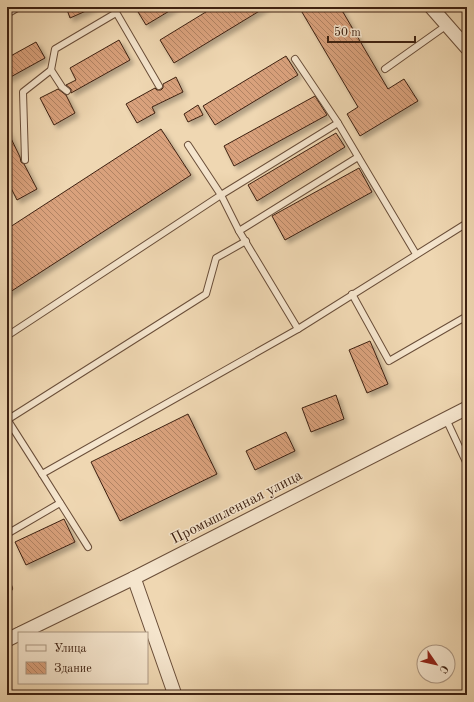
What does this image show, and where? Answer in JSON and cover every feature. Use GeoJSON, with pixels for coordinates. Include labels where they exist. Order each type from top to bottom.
{"type":"FeatureCollection","features":[{"type":"Feature","properties":{"kind":"street"},"geometry":{"type":"LineString","coordinates":[[431,7],[467,48]]}},
{"type":"Feature","properties":{"kind":"street","name":"Промышленная улица"},"geometry":{"type":"LineString","coordinates":[[24,632],[134,578],[467,408]]}},
{"type":"Feature","properties":{"kind":"street"},"geometry":{"type":"LineString","coordinates":[[134,578],[175,695]]}},
{"type":"Feature","properties":{"kind":"street","name":"Промышленная улица"},"geometry":{"type":"LineString","coordinates":[[7,640],[18,635]]}},
{"type":"Feature","properties":{"kind":"lane"},"geometry":{"type":"LineString","coordinates":[[7,14],[16,8]]}},
{"type":"Feature","properties":{"kind":"lane"},"geometry":{"type":"LineString","coordinates":[[25,160],[23,92],[51,70],[55,49],[114,10],[159,86]]}},
{"type":"Feature","properties":{"kind":"lane"},"geometry":{"type":"LineString","coordinates":[[385,69],[447,25]]}},
{"type":"Feature","properties":{"kind":"lane"},"geometry":{"type":"LineString","coordinates":[[295,60],[338,123],[416,254]]}},
{"type":"Feature","properties":{"kind":"lane"},"geometry":{"type":"LineString","coordinates":[[51,70],[62,87],[67,91]]}},
{"type":"Feature","properties":{"kind":"lane"},"geometry":{"type":"LineString","coordinates":[[7,336],[221,195],[338,123]]}},
{"type":"Feature","properties":{"kind":"lane"},"geometry":{"type":"LineString","coordinates":[[188,145],[221,195],[239,231],[298,329]]}},
{"type":"Feature","properties":{"kind":"lane"},"geometry":{"type":"LineString","coordinates":[[239,231],[358,157]]}},
{"type":"Feature","properties":{"kind":"lane"},"geometry":{"type":"LineString","coordinates":[[42,474],[298,329],[467,223]]}},
{"type":"Feature","properties":{"kind":"lane"},"geometry":{"type":"LineString","coordinates":[[88,547],[7,419],[206,294],[216,258],[246,241]]}},
{"type":"Feature","properties":{"kind":"lane"},"geometry":{"type":"LineString","coordinates":[[352,294],[389,361],[467,316]]}},
{"type":"Feature","properties":{"kind":"lane"},"geometry":{"type":"LineString","coordinates":[[446,419],[467,464]]}},
{"type":"Feature","properties":{"kind":"lane"},"geometry":{"type":"LineString","coordinates":[[7,534],[60,503]]}},
{"type":"Feature","properties":{"kind":"building"},"geometry":{"type":"Polygon","coordinates":[[[66,7],[95,7],[70,18],[66,7]]]}},
{"type":"Feature","properties":{"kind":"building"},"geometry":{"type":"Polygon","coordinates":[[[135,7],[176,7],[146,25],[135,7]]]}},
{"type":"Feature","properties":{"kind":"building"},"geometry":{"type":"Polygon","coordinates":[[[214,7],[266,7],[174,63],[160,40],[214,7]]]}},
{"type":"Feature","properties":{"kind":"building"},"geometry":{"type":"Polygon","coordinates":[[[299,7],[340,7],[388,89],[404,79],[418,101],[360,136],[347,114],[358,107],[299,7]]]}},
{"type":"Feature","properties":{"kind":"building"},"geometry":{"type":"Polygon","coordinates":[[[119,40],[130,60],[71,93],[71,89],[66,85],[76,80],[70,68],[119,40]]]}},
{"type":"Feature","properties":{"kind":"building"},"geometry":{"type":"Polygon","coordinates":[[[36,42],[45,58],[7,79],[7,58],[36,42]]]}},
{"type":"Feature","properties":{"kind":"building"},"geometry":{"type":"Polygon","coordinates":[[[286,56],[298,75],[215,125],[203,106],[286,56]]]}},
{"type":"Feature","properties":{"kind":"building"},"geometry":{"type":"Polygon","coordinates":[[[176,77],[183,92],[152,107],[155,113],[137,123],[126,104],[155,88],[157,90],[161,90],[163,88],[163,84],[176,77]]]}},
{"type":"Feature","properties":{"kind":"building"},"geometry":{"type":"Polygon","coordinates":[[[58,89],[66,95],[75,113],[54,125],[40,98],[58,89]]]}},
{"type":"Feature","properties":{"kind":"building"},"geometry":{"type":"Polygon","coordinates":[[[315,96],[327,115],[234,166],[224,146],[315,96]]]}},
{"type":"Feature","properties":{"kind":"building"},"geometry":{"type":"Polygon","coordinates":[[[198,105],[203,115],[188,122],[184,114],[198,105]]]}},
{"type":"Feature","properties":{"kind":"building"},"geometry":{"type":"Polygon","coordinates":[[[161,129],[191,175],[7,294],[7,229],[161,129]]]}},
{"type":"Feature","properties":{"kind":"building"},"geometry":{"type":"Polygon","coordinates":[[[7,130],[21,162],[24,164],[37,189],[17,200],[7,180],[7,130]]]}},
{"type":"Feature","properties":{"kind":"building"},"geometry":{"type":"Polygon","coordinates":[[[336,133],[345,147],[257,201],[248,185],[336,133]]]}},
{"type":"Feature","properties":{"kind":"building"},"geometry":{"type":"Polygon","coordinates":[[[359,168],[372,192],[285,240],[272,216],[359,168]]]}},
{"type":"Feature","properties":{"kind":"building"},"geometry":{"type":"Polygon","coordinates":[[[370,341],[388,384],[367,393],[349,350],[370,341]]]}},
{"type":"Feature","properties":{"kind":"building"},"geometry":{"type":"Polygon","coordinates":[[[336,395],[344,419],[311,432],[302,408],[336,395]]]}},
{"type":"Feature","properties":{"kind":"building"},"geometry":{"type":"Polygon","coordinates":[[[188,414],[217,474],[120,521],[91,462],[188,414]]]}},
{"type":"Feature","properties":{"kind":"building"},"geometry":{"type":"Polygon","coordinates":[[[286,432],[295,451],[255,470],[246,451],[286,432]]]}},
{"type":"Feature","properties":{"kind":"building"},"geometry":{"type":"Polygon","coordinates":[[[64,519],[75,542],[26,565],[15,542],[64,519]]]}}]}
